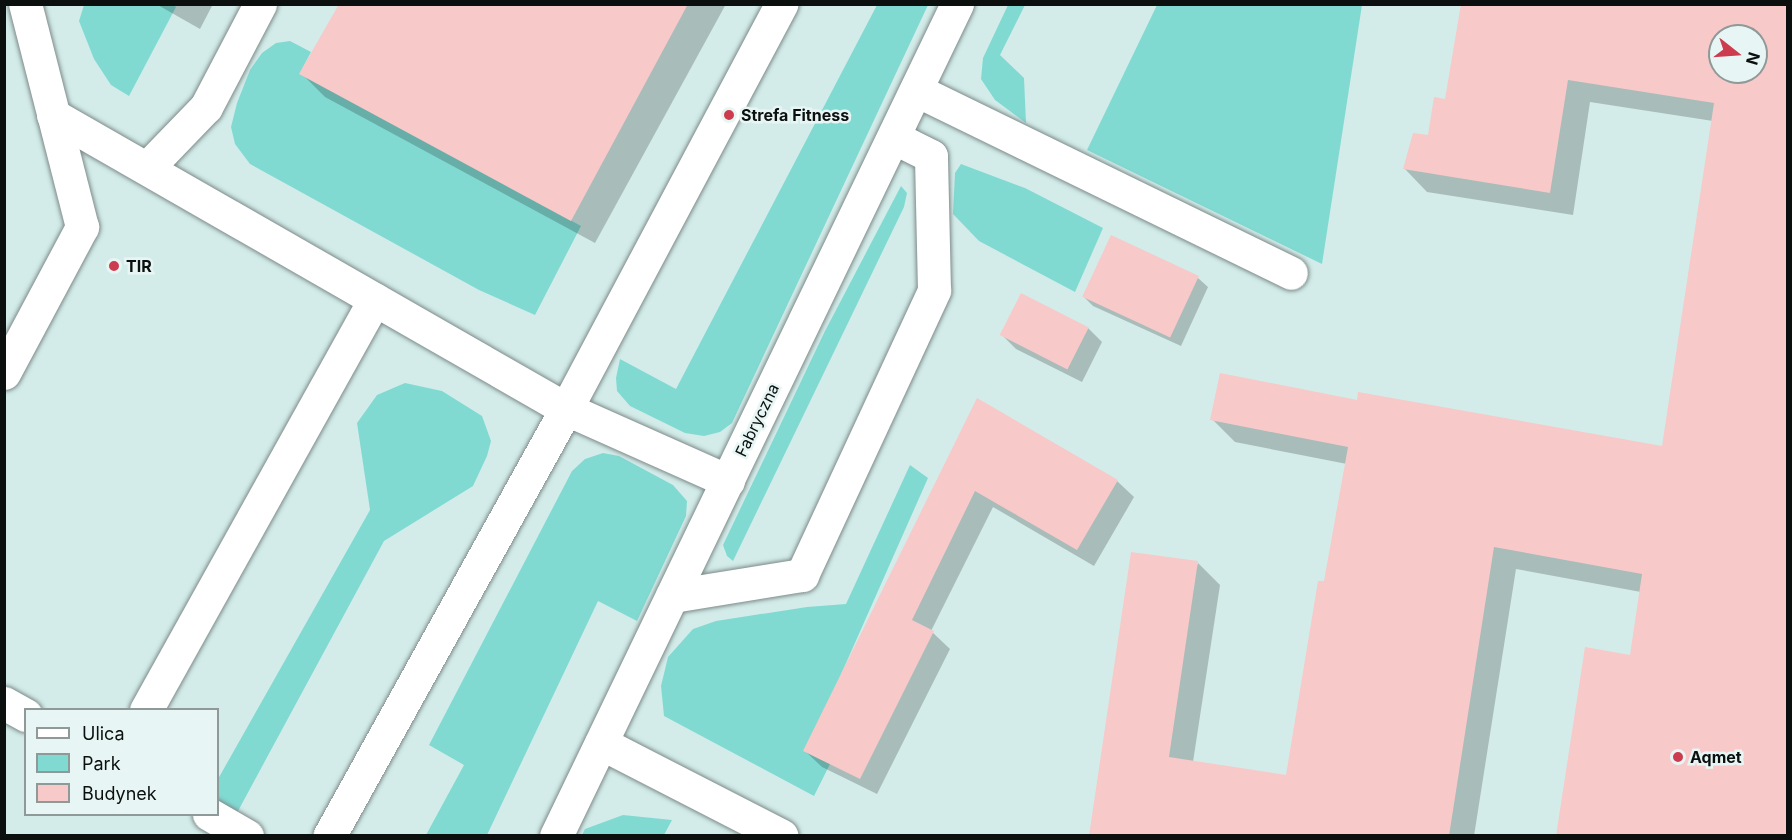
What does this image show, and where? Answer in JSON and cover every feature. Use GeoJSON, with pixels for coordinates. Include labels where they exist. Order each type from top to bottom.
{"type":"FeatureCollection","features":[{"type":"Feature","properties":{"kind":"street"},"geometry":{"type":"LineString","coordinates":[[4,372],[82,227],[25,4]]}},
{"type":"Feature","properties":{"kind":"street"},"geometry":{"type":"LineString","coordinates":[[147,168],[206,107],[260,4]]}},
{"type":"Feature","properties":{"kind":"street"},"geometry":{"type":"LineString","coordinates":[[329,836],[566,409],[781,4]]}},
{"type":"Feature","properties":{"kind":"street","name":"Fabryczna"},"geometry":{"type":"LineString","coordinates":[[556,836],[957,4]]}},
{"type":"Feature","properties":{"kind":"street"},"geometry":{"type":"LineString","coordinates":[[916,90],[1291,273]]}},
{"type":"Feature","properties":{"kind":"street"},"geometry":{"type":"LineString","coordinates":[[53,115],[566,409],[728,481]]}},
{"type":"Feature","properties":{"kind":"street"},"geometry":{"type":"LineString","coordinates":[[672,596],[802,575],[934,290],[931,156],[893,138]]}},
{"type":"Feature","properties":{"kind":"street"},"geometry":{"type":"LineString","coordinates":[[147,708],[375,299]]}},
{"type":"Feature","properties":{"kind":"street"},"geometry":{"type":"LineString","coordinates":[[4,703],[24,714]]}},
{"type":"Feature","properties":{"kind":"street"},"geometry":{"type":"LineString","coordinates":[[601,743],[782,836]]}},
{"type":"Feature","properties":{"kind":"street"},"geometry":{"type":"LineString","coordinates":[[212,816],[247,836]]}},
{"type":"Feature","properties":{"kind":"shaded area"},"geometry":{"type":"Polygon","coordinates":[[[5,5],[1787,5],[1787,835],[5,835],[5,5]]]}},
{"type":"Feature","properties":{"kind":"green space"},"geometry":{"type":"Polygon","coordinates":[[[172,4],[176,7],[129,96],[111,85],[94,59],[79,21],[84,5],[172,4]]]}},
{"type":"Feature","properties":{"kind":"green space"},"geometry":{"type":"Polygon","coordinates":[[[877,5],[928,5],[732,423],[720,432],[704,436],[685,433],[630,406],[617,391],[616,378],[620,359],[676,389],[877,5]]]}},
{"type":"Feature","properties":{"kind":"green space"},"geometry":{"type":"Polygon","coordinates":[[[1008,5],[1025,5],[1000,55],[1024,78],[1026,123],[995,100],[981,79],[983,58],[1008,5]]]}},
{"type":"Feature","properties":{"kind":"green space"},"geometry":{"type":"Polygon","coordinates":[[[1157,5],[1362,5],[1322,264],[1087,150],[1157,5]]]}},
{"type":"Feature","properties":{"kind":"green space"},"geometry":{"type":"Polygon","coordinates":[[[290,41],[311,52],[300,73],[581,226],[535,315],[479,290],[250,164],[235,144],[231,127],[237,103],[250,70],[262,53],[276,43],[290,41]]]}},
{"type":"Feature","properties":{"kind":"green space"},"geometry":{"type":"Polygon","coordinates":[[[961,164],[1025,188],[1103,228],[1075,292],[979,241],[953,214],[955,173],[961,164]]]}},
{"type":"Feature","properties":{"kind":"green space"},"geometry":{"type":"Polygon","coordinates":[[[901,186],[907,193],[904,207],[733,561],[727,556],[723,545],[825,331],[901,186]]]}},
{"type":"Feature","properties":{"kind":"green space"},"geometry":{"type":"Polygon","coordinates":[[[405,383],[442,391],[482,416],[491,441],[487,456],[473,486],[384,541],[225,835],[219,806],[219,777],[370,510],[357,423],[377,395],[405,383]]]}},
{"type":"Feature","properties":{"kind":"green space"},"geometry":{"type":"Polygon","coordinates":[[[603,453],[619,456],[673,485],[687,501],[686,516],[637,621],[598,601],[487,835],[426,835],[464,765],[429,745],[572,471],[585,459],[603,453]]]}},
{"type":"Feature","properties":{"kind":"green space"},"geometry":{"type":"Polygon","coordinates":[[[910,465],[928,478],[839,679],[830,764],[814,796],[664,716],[661,686],[668,657],[693,629],[716,621],[807,607],[846,604],[910,465]]]}},
{"type":"Feature","properties":{"kind":"green space"},"geometry":{"type":"Polygon","coordinates":[[[623,815],[672,820],[664,835],[582,835],[585,829],[623,815]]]}},
{"type":"Feature","properties":{"kind":"building"},"geometry":{"type":"Polygon","coordinates":[[[339,4],[688,4],[571,221],[299,74],[339,4]]]}},
{"type":"Feature","properties":{"kind":"building"},"geometry":{"type":"Polygon","coordinates":[[[1461,4],[1788,4],[1788,836],[1556,836],[1585,647],[1630,655],[1642,574],[1494,547],[1449,836],[1089,836],[1131,552],[1198,561],[1169,757],[1286,775],[1318,581],[1324,581],[1348,447],[1210,420],[1220,373],[1357,400],[1358,392],[1662,446],[1714,103],[1568,80],[1550,193],[1403,169],[1413,133],[1428,135],[1434,97],[1445,99],[1461,4]]]}},
{"type":"Feature","properties":{"kind":"building"},"geometry":{"type":"Polygon","coordinates":[[[1111,235],[1199,276],[1170,338],[1082,297],[1111,235]]]}},
{"type":"Feature","properties":{"kind":"building"},"geometry":{"type":"Polygon","coordinates":[[[1021,293],[1089,328],[1067,369],[1000,335],[1021,293]]]}},
{"type":"Feature","properties":{"kind":"building"},"geometry":{"type":"Polygon","coordinates":[[[977,398],[1118,480],[1077,550],[975,491],[912,620],[934,631],[860,779],[803,751],[977,398]]]}},
{"type":"Feature","properties":{"kind":"place","name":"Strefa Fitness"},"geometry":{"type":"Point","coordinates":[729,115]}},
{"type":"Feature","properties":{"kind":"place","name":"TIR"},"geometry":{"type":"Point","coordinates":[114,266]}},
{"type":"Feature","properties":{"kind":"place","name":"Aqmet"},"geometry":{"type":"Point","coordinates":[1678,757]}}]}
